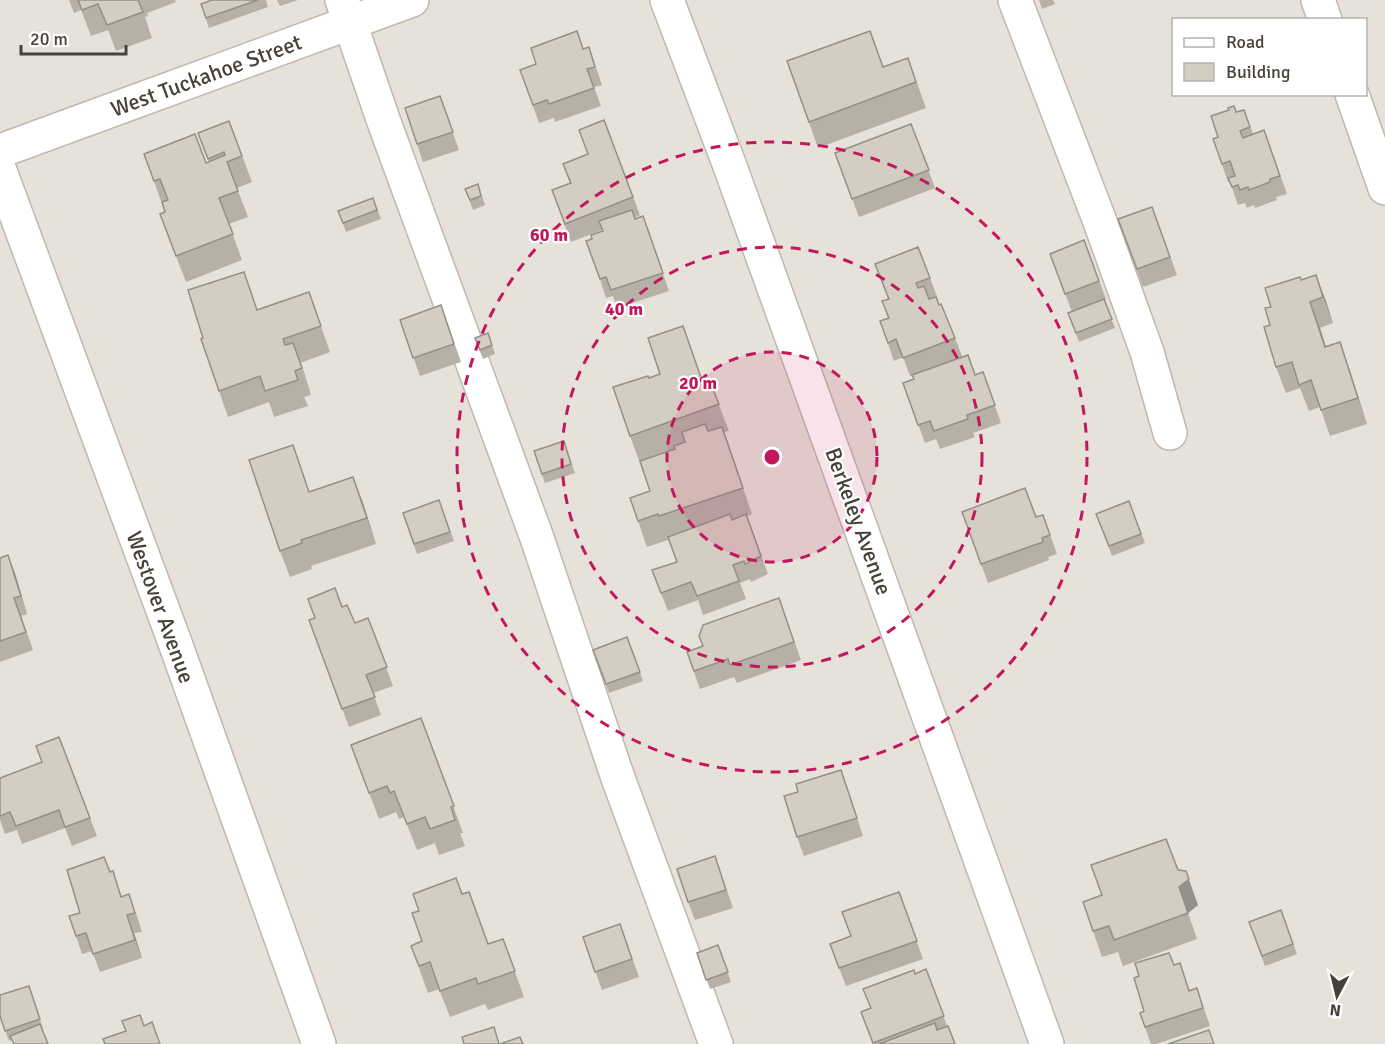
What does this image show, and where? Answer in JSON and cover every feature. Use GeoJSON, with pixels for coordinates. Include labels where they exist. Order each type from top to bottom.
{"type":"FeatureCollection","features":[{"type":"Feature","properties":{"kind":"street","name":"West Tuckahoe Street"},"geometry":{"type":"LineString","coordinates":[[0,152],[346,11],[412,0]]}},
{"type":"Feature","properties":{"kind":"street","name":"Berkeley Avenue"},"geometry":{"type":"LineString","coordinates":[[668,0],[1047,1044]]}},
{"type":"Feature","properties":{"kind":"street"},"geometry":{"type":"LineString","coordinates":[[1015,0],[1147,352],[1170,432]]}},
{"type":"Feature","properties":{"kind":"street"},"geometry":{"type":"LineString","coordinates":[[1318,0],[1324,18]]}},
{"type":"Feature","properties":{"kind":"street"},"geometry":{"type":"LineString","coordinates":[[346,11],[388,134],[537,538],[618,778],[716,1044]]}},
{"type":"Feature","properties":{"kind":"street"},"geometry":{"type":"LineString","coordinates":[[1353,96],[1385,188]]}},
{"type":"Feature","properties":{"kind":"street","name":"Westover Avenue"},"geometry":{"type":"LineString","coordinates":[[0,171],[174,640],[319,1044]]}},
{"type":"Feature","properties":{"kind":"shaded area"},"geometry":{"type":"Polygon","coordinates":[[[0,0],[1385,0],[1385,1044],[0,1044],[0,0]]]}},
{"type":"Feature","properties":{"kind":"building"},"geometry":{"type":"Polygon","coordinates":[[[78,0],[138,0],[143,12],[107,25],[98,4],[82,10],[78,0]]]}},
{"type":"Feature","properties":{"kind":"building"},"geometry":{"type":"Polygon","coordinates":[[[212,0],[258,0],[206,18],[201,4],[212,0]]]}},
{"type":"Feature","properties":{"kind":"building"},"geometry":{"type":"Polygon","coordinates":[[[577,31],[583,49],[589,47],[595,67],[587,69],[594,88],[549,104],[547,100],[533,105],[520,70],[536,64],[531,48],[577,31]]]}},
{"type":"Feature","properties":{"kind":"building"},"geometry":{"type":"Polygon","coordinates":[[[870,31],[883,67],[908,58],[916,82],[809,122],[787,61],[870,31]]]}},
{"type":"Feature","properties":{"kind":"building"},"geometry":{"type":"Polygon","coordinates":[[[440,96],[453,132],[417,144],[405,108],[440,96]]]}},
{"type":"Feature","properties":{"kind":"building"},"geometry":{"type":"Polygon","coordinates":[[[1234,106],[1236,112],[1244,110],[1250,127],[1240,131],[1243,138],[1264,130],[1280,176],[1249,190],[1248,187],[1240,190],[1238,185],[1232,187],[1228,178],[1235,176],[1230,161],[1222,164],[1213,139],[1218,137],[1211,116],[1234,106]]]}},
{"type":"Feature","properties":{"kind":"building"},"geometry":{"type":"Polygon","coordinates":[[[604,120],[633,197],[565,224],[552,190],[571,183],[563,164],[588,154],[579,130],[604,120]]]}},
{"type":"Feature","properties":{"kind":"building"},"geometry":{"type":"Polygon","coordinates":[[[229,121],[242,156],[227,162],[238,191],[219,198],[233,234],[176,256],[160,214],[165,212],[162,202],[168,200],[160,179],[154,181],[144,154],[195,134],[206,163],[225,155],[224,152],[208,159],[198,133],[229,121]]]}},
{"type":"Feature","properties":{"kind":"building"},"geometry":{"type":"Polygon","coordinates":[[[911,124],[929,170],[852,199],[835,153],[911,124]]]}},
{"type":"Feature","properties":{"kind":"building"},"geometry":{"type":"Polygon","coordinates":[[[478,184],[481,196],[470,200],[465,189],[478,184]]]}},
{"type":"Feature","properties":{"kind":"building"},"geometry":{"type":"Polygon","coordinates":[[[373,198],[377,210],[343,223],[338,211],[373,198]]]}},
{"type":"Feature","properties":{"kind":"building"},"geometry":{"type":"Polygon","coordinates":[[[1152,207],[1170,257],[1137,269],[1118,219],[1152,207]]]}},
{"type":"Feature","properties":{"kind":"building"},"geometry":{"type":"Polygon","coordinates":[[[632,210],[635,219],[643,216],[663,273],[611,290],[606,277],[600,279],[586,241],[592,239],[591,235],[603,231],[599,221],[632,210]]]}},
{"type":"Feature","properties":{"kind":"building"},"geometry":{"type":"Polygon","coordinates":[[[1084,240],[1099,281],[1065,294],[1050,254],[1084,240]]]}},
{"type":"Feature","properties":{"kind":"building"},"geometry":{"type":"Polygon","coordinates":[[[918,247],[930,278],[916,283],[918,288],[924,286],[929,299],[936,297],[955,338],[903,358],[896,339],[888,343],[880,321],[889,318],[882,301],[889,299],[875,264],[918,247]]]}},
{"type":"Feature","properties":{"kind":"building"},"geometry":{"type":"Polygon","coordinates":[[[244,272],[257,310],[309,292],[321,326],[283,339],[285,345],[293,343],[302,368],[295,371],[298,380],[265,391],[260,376],[219,391],[201,339],[203,338],[188,290],[244,272]]]}},
{"type":"Feature","properties":{"kind":"building"},"geometry":{"type":"Polygon","coordinates":[[[1316,275],[1323,297],[1310,302],[1325,347],[1340,342],[1358,398],[1321,410],[1311,380],[1299,385],[1292,362],[1276,367],[1264,327],[1270,325],[1265,308],[1271,307],[1265,288],[1300,277],[1301,280],[1316,275]]]}},
{"type":"Feature","properties":{"kind":"building"},"geometry":{"type":"Polygon","coordinates":[[[1104,299],[1112,319],[1076,333],[1068,313],[1104,299]]]}},
{"type":"Feature","properties":{"kind":"building"},"geometry":{"type":"Polygon","coordinates":[[[441,305],[454,344],[413,358],[400,320],[441,305]]]}},
{"type":"Feature","properties":{"kind":"building"},"geometry":{"type":"Polygon","coordinates":[[[683,326],[705,389],[712,387],[719,404],[630,436],[613,387],[660,374],[648,338],[683,326]]]}},
{"type":"Feature","properties":{"kind":"building"},"geometry":{"type":"Polygon","coordinates":[[[488,333],[492,345],[480,350],[475,338],[488,333]]]}},
{"type":"Feature","properties":{"kind":"building"},"geometry":{"type":"Polygon","coordinates":[[[968,355],[975,375],[983,372],[995,405],[967,415],[968,419],[934,431],[930,421],[918,425],[903,383],[914,379],[912,375],[968,355]]]}},
{"type":"Feature","properties":{"kind":"building"},"geometry":{"type":"Polygon","coordinates":[[[705,424],[708,431],[722,427],[743,488],[638,521],[630,498],[650,491],[640,461],[675,449],[674,446],[685,442],[682,432],[705,424]]]}},
{"type":"Feature","properties":{"kind":"building"},"geometry":{"type":"Polygon","coordinates":[[[564,441],[571,464],[542,474],[534,451],[564,441]]]}},
{"type":"Feature","properties":{"kind":"building"},"geometry":{"type":"Polygon","coordinates":[[[293,445],[309,492],[353,477],[367,518],[301,540],[302,543],[280,551],[249,460],[293,445]]]}},
{"type":"Feature","properties":{"kind":"building"},"geometry":{"type":"Polygon","coordinates":[[[1025,488],[1036,517],[1043,515],[1050,535],[1042,538],[1043,542],[981,564],[962,512],[1025,488]]]}},
{"type":"Feature","properties":{"kind":"building"},"geometry":{"type":"Polygon","coordinates":[[[439,500],[450,532],[414,544],[403,513],[439,500]]]}},
{"type":"Feature","properties":{"kind":"building"},"geometry":{"type":"Polygon","coordinates":[[[1129,501],[1141,534],[1109,546],[1096,514],[1129,501]]]}},
{"type":"Feature","properties":{"kind":"building"},"geometry":{"type":"Polygon","coordinates":[[[730,514],[732,520],[746,514],[761,556],[745,564],[744,561],[733,565],[739,581],[697,596],[691,582],[661,593],[652,570],[677,562],[668,537],[730,514]]]}},
{"type":"Feature","properties":{"kind":"building"},"geometry":{"type":"Polygon","coordinates":[[[8,555],[21,596],[14,598],[26,632],[0,641],[0,558],[8,555]]]}},
{"type":"Feature","properties":{"kind":"building"},"geometry":{"type":"Polygon","coordinates":[[[335,588],[342,607],[347,605],[355,623],[368,618],[387,667],[366,675],[375,697],[342,709],[309,620],[315,618],[308,599],[335,588]]]}},
{"type":"Feature","properties":{"kind":"building"},"geometry":{"type":"Polygon","coordinates":[[[779,598],[794,642],[730,665],[728,659],[694,671],[687,652],[703,646],[699,636],[703,625],[779,598]]]}},
{"type":"Feature","properties":{"kind":"building"},"geometry":{"type":"Polygon","coordinates":[[[627,637],[640,672],[606,684],[593,650],[627,637]]]}},
{"type":"Feature","properties":{"kind":"building"},"geometry":{"type":"Polygon","coordinates":[[[421,718],[454,806],[451,807],[455,820],[430,829],[425,817],[407,824],[394,791],[390,793],[387,786],[369,793],[351,745],[421,718]]]}},
{"type":"Feature","properties":{"kind":"building"},"geometry":{"type":"Polygon","coordinates":[[[59,737],[90,818],[65,827],[59,810],[16,826],[10,812],[0,816],[0,778],[42,762],[36,746],[59,737]]]}},
{"type":"Feature","properties":{"kind":"building"},"geometry":{"type":"Polygon","coordinates":[[[841,770],[857,818],[797,837],[784,796],[798,792],[796,784],[841,770]]]}},
{"type":"Feature","properties":{"kind":"building"},"geometry":{"type":"Polygon","coordinates":[[[1166,839],[1178,870],[1186,871],[1189,879],[1179,887],[1188,913],[1114,940],[1109,926],[1093,931],[1083,902],[1102,895],[1091,865],[1166,839]]]}},
{"type":"Feature","properties":{"kind":"building"},"geometry":{"type":"Polygon","coordinates":[[[715,856],[726,890],[688,902],[677,869],[715,856]]]}},
{"type":"Feature","properties":{"kind":"building"},"geometry":{"type":"Polygon","coordinates":[[[104,857],[110,872],[113,871],[121,897],[129,894],[135,913],[127,915],[135,940],[93,954],[86,933],[76,936],[69,916],[80,913],[67,870],[104,857]]]}},
{"type":"Feature","properties":{"kind":"building"},"geometry":{"type":"Polygon","coordinates":[[[456,878],[462,894],[469,892],[488,944],[503,939],[515,971],[478,984],[476,978],[440,991],[430,962],[419,966],[411,946],[422,941],[412,913],[419,911],[413,894],[456,878]]]}},
{"type":"Feature","properties":{"kind":"building"},"geometry":{"type":"Polygon","coordinates":[[[899,892],[917,941],[839,968],[830,944],[851,936],[842,912],[899,892]]]}},
{"type":"Feature","properties":{"kind":"building"},"geometry":{"type":"Polygon","coordinates":[[[1281,910],[1293,944],[1262,956],[1249,922],[1281,910]]]}},
{"type":"Feature","properties":{"kind":"building"},"geometry":{"type":"Polygon","coordinates":[[[620,924],[632,959],[595,972],[583,937],[620,924]]]}},
{"type":"Feature","properties":{"kind":"building"},"geometry":{"type":"Polygon","coordinates":[[[718,945],[728,972],[706,980],[697,953],[718,945]]]}},
{"type":"Feature","properties":{"kind":"building"},"geometry":{"type":"Polygon","coordinates":[[[1169,953],[1174,965],[1180,963],[1189,991],[1197,988],[1203,1008],[1145,1027],[1140,1013],[1144,1011],[1134,978],[1139,976],[1135,963],[1169,953]]]}},
{"type":"Feature","properties":{"kind":"building"},"geometry":{"type":"Polygon","coordinates":[[[926,969],[944,1016],[873,1043],[861,1012],[871,1008],[863,989],[914,970],[915,974],[926,969]]]}},
{"type":"Feature","properties":{"kind":"building"},"geometry":{"type":"Polygon","coordinates":[[[29,986],[40,1019],[5,1031],[0,1016],[0,995],[29,986]]]}},
{"type":"Feature","properties":{"kind":"building"},"geometry":{"type":"Polygon","coordinates":[[[140,1015],[144,1026],[152,1022],[160,1044],[105,1044],[103,1039],[126,1031],[122,1021],[140,1015]]]}},
{"type":"Feature","properties":{"kind":"building"},"geometry":{"type":"Polygon","coordinates":[[[935,1023],[937,1030],[948,1026],[955,1044],[879,1044],[935,1023]]]}},
{"type":"Feature","properties":{"kind":"building"},"geometry":{"type":"Polygon","coordinates":[[[40,1024],[48,1044],[14,1044],[10,1036],[40,1024]]]}},
{"type":"Feature","properties":{"kind":"building"},"geometry":{"type":"Polygon","coordinates":[[[494,1027],[499,1044],[464,1044],[462,1037],[494,1027]]]}},
{"type":"Feature","properties":{"kind":"building"},"geometry":{"type":"Polygon","coordinates":[[[1209,1030],[1214,1044],[1168,1044],[1209,1030]]]}},
{"type":"Feature","properties":{"kind":"building"},"geometry":{"type":"Polygon","coordinates":[[[520,1037],[523,1044],[500,1044],[520,1037]]]}}]}
